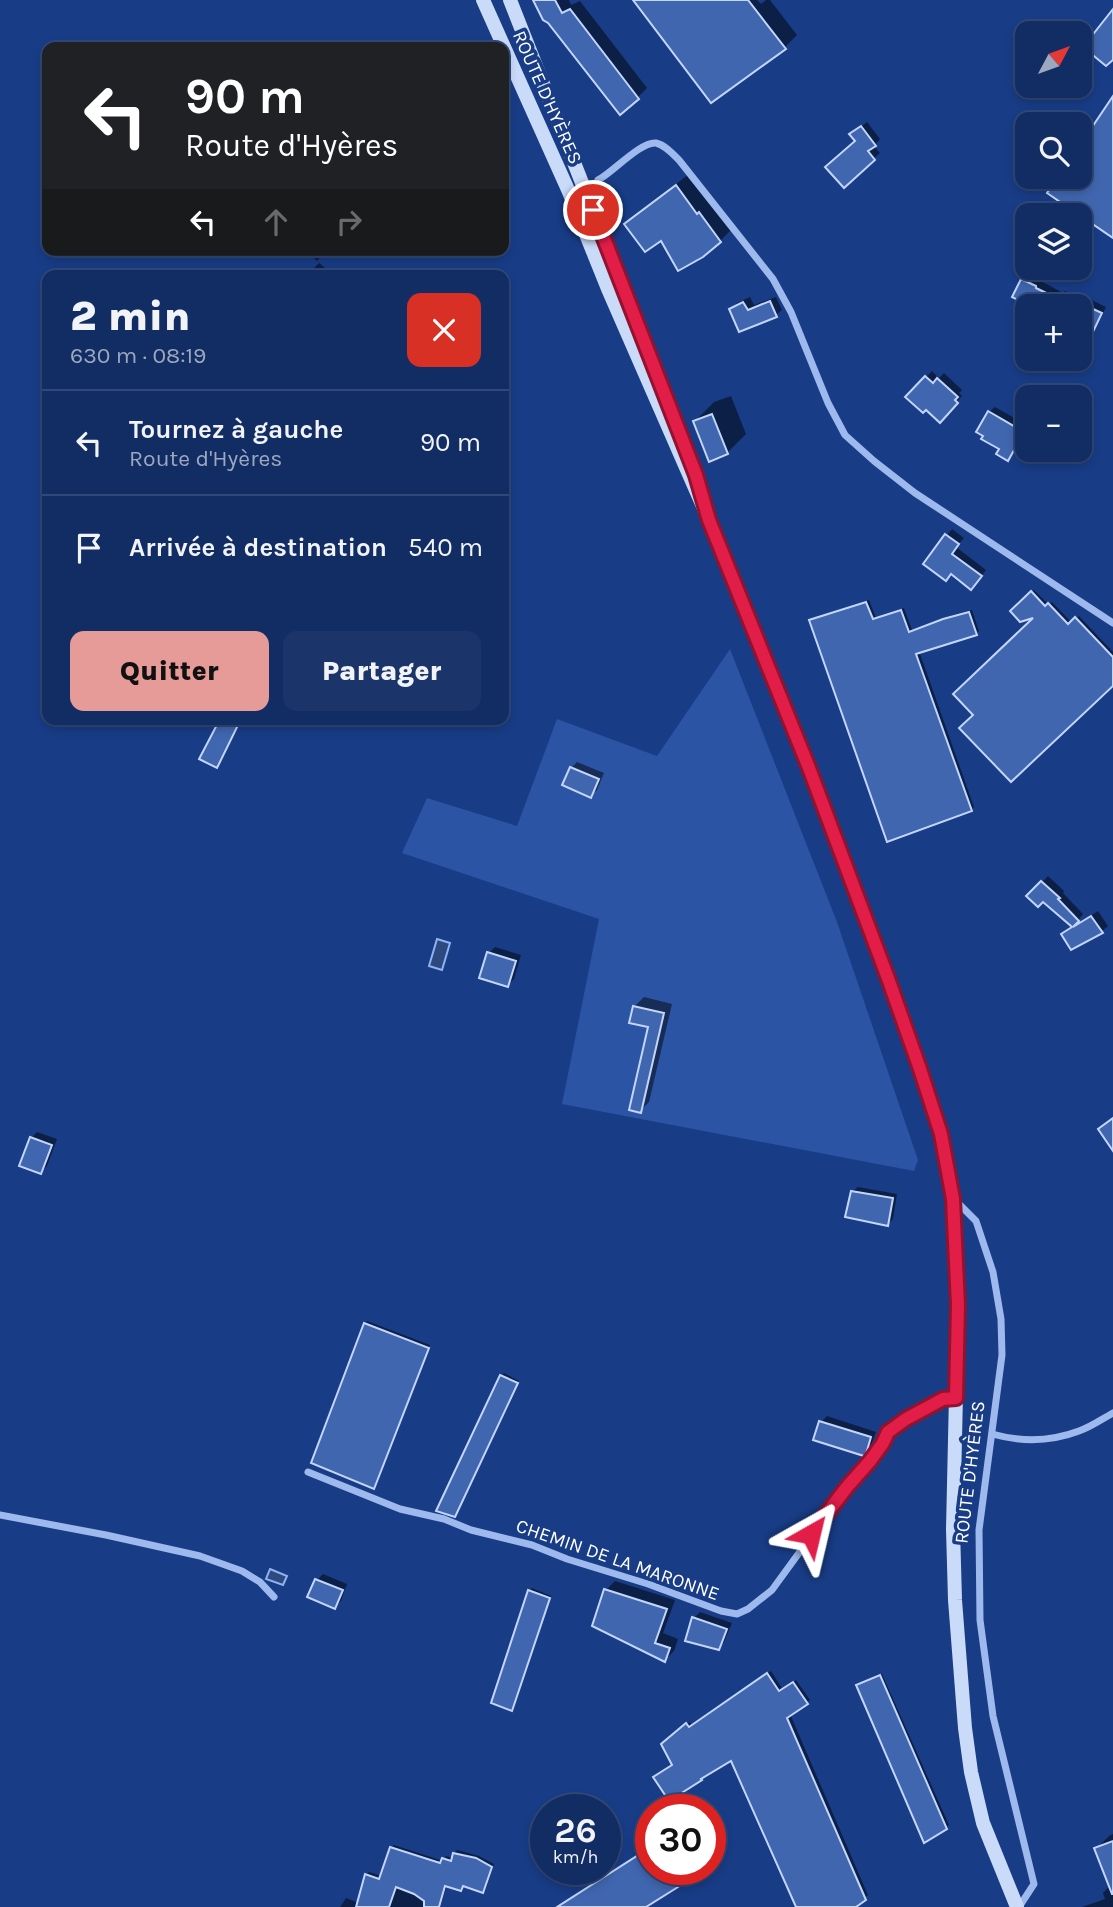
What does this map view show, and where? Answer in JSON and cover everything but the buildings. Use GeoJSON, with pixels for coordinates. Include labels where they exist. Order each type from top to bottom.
{"type":"FeatureCollection","features":[{"type":"Feature","properties":{"kind":"main road","name":"ROUTE D'HYÈRES"},"geometry":{"type":"LineString","coordinates":[[483,0],[502,42]]}},
{"type":"Feature","properties":{"kind":"main road","name":"ROUTE D'HYÈRES"},"geometry":{"type":"LineString","coordinates":[[510,0],[696,475],[709,520]]}},
{"type":"Feature","properties":{"kind":"main road","name":"ROUTE D'HYÈRES"},"geometry":{"type":"LineString","coordinates":[[509,58],[709,520],[809,768],[897,1004],[941,1134],[953,1199],[958,1305],[953,1529],[955,1600],[965,1728],[971,1772],[983,1823],[1018,1907]]}},
{"type":"Feature","properties":{"kind":"street"},"geometry":{"type":"LineString","coordinates":[[598,180],[644,146],[655,143],[680,160],[773,279],[791,312],[828,403],[845,435],[915,493],[1113,623]]}},
{"type":"Feature","properties":{"kind":"street","name":"ROUTE D'HYÈRES"},"geometry":{"type":"LineString","coordinates":[[953,1199],[976,1221],[993,1272],[1001,1319],[1003,1355],[979,1531],[980,1620],[993,1716],[1034,1884],[1018,1907]]}},
{"type":"Feature","properties":{"kind":"street","name":"CHEMIN DE LA MARONNE"},"geometry":{"type":"LineString","coordinates":[[308,1472],[400,1508],[532,1545],[721,1611],[737,1614],[772,1590],[847,1487],[883,1443],[888,1432],[943,1399],[956,1398]]}},
{"type":"Feature","properties":{"kind":"street"},"geometry":{"type":"LineString","coordinates":[[992,1434],[1018,1440],[1051,1439],[1080,1431],[1113,1413]]}},
{"type":"Feature","properties":{"kind":"street"},"geometry":{"type":"LineString","coordinates":[[0,1515],[200,1556],[242,1571],[260,1582],[274,1597]]}},
{"type":"Feature","properties":{"kind":"shaded area"},"geometry":{"type":"Polygon","coordinates":[[[730,649],[837,922],[918,1160],[914,1171],[562,1104],[599,919],[402,853],[427,798],[517,826],[557,719],[657,756],[730,649]]]}},
{"type":"Feature","properties":{"kind":"shaded area"},"geometry":{"type":"Polygon","coordinates":[[[437,939],[450,943],[442,970],[429,966],[437,939]]]}},
{"type":"Feature","properties":{"kind":"shaded area"},"geometry":{"type":"Polygon","coordinates":[[[270,1569],[287,1576],[283,1585],[266,1579],[270,1569]]]}},
{"type":"Feature","properties":{"kind":"route"},"geometry":{"type":"LineString","coordinates":[[593,210],[696,475],[709,520],[809,768],[897,1004],[941,1134],[952,1186],[958,1305],[956,1398],[943,1399],[888,1432],[870,1461],[811,1534]]}}]}
